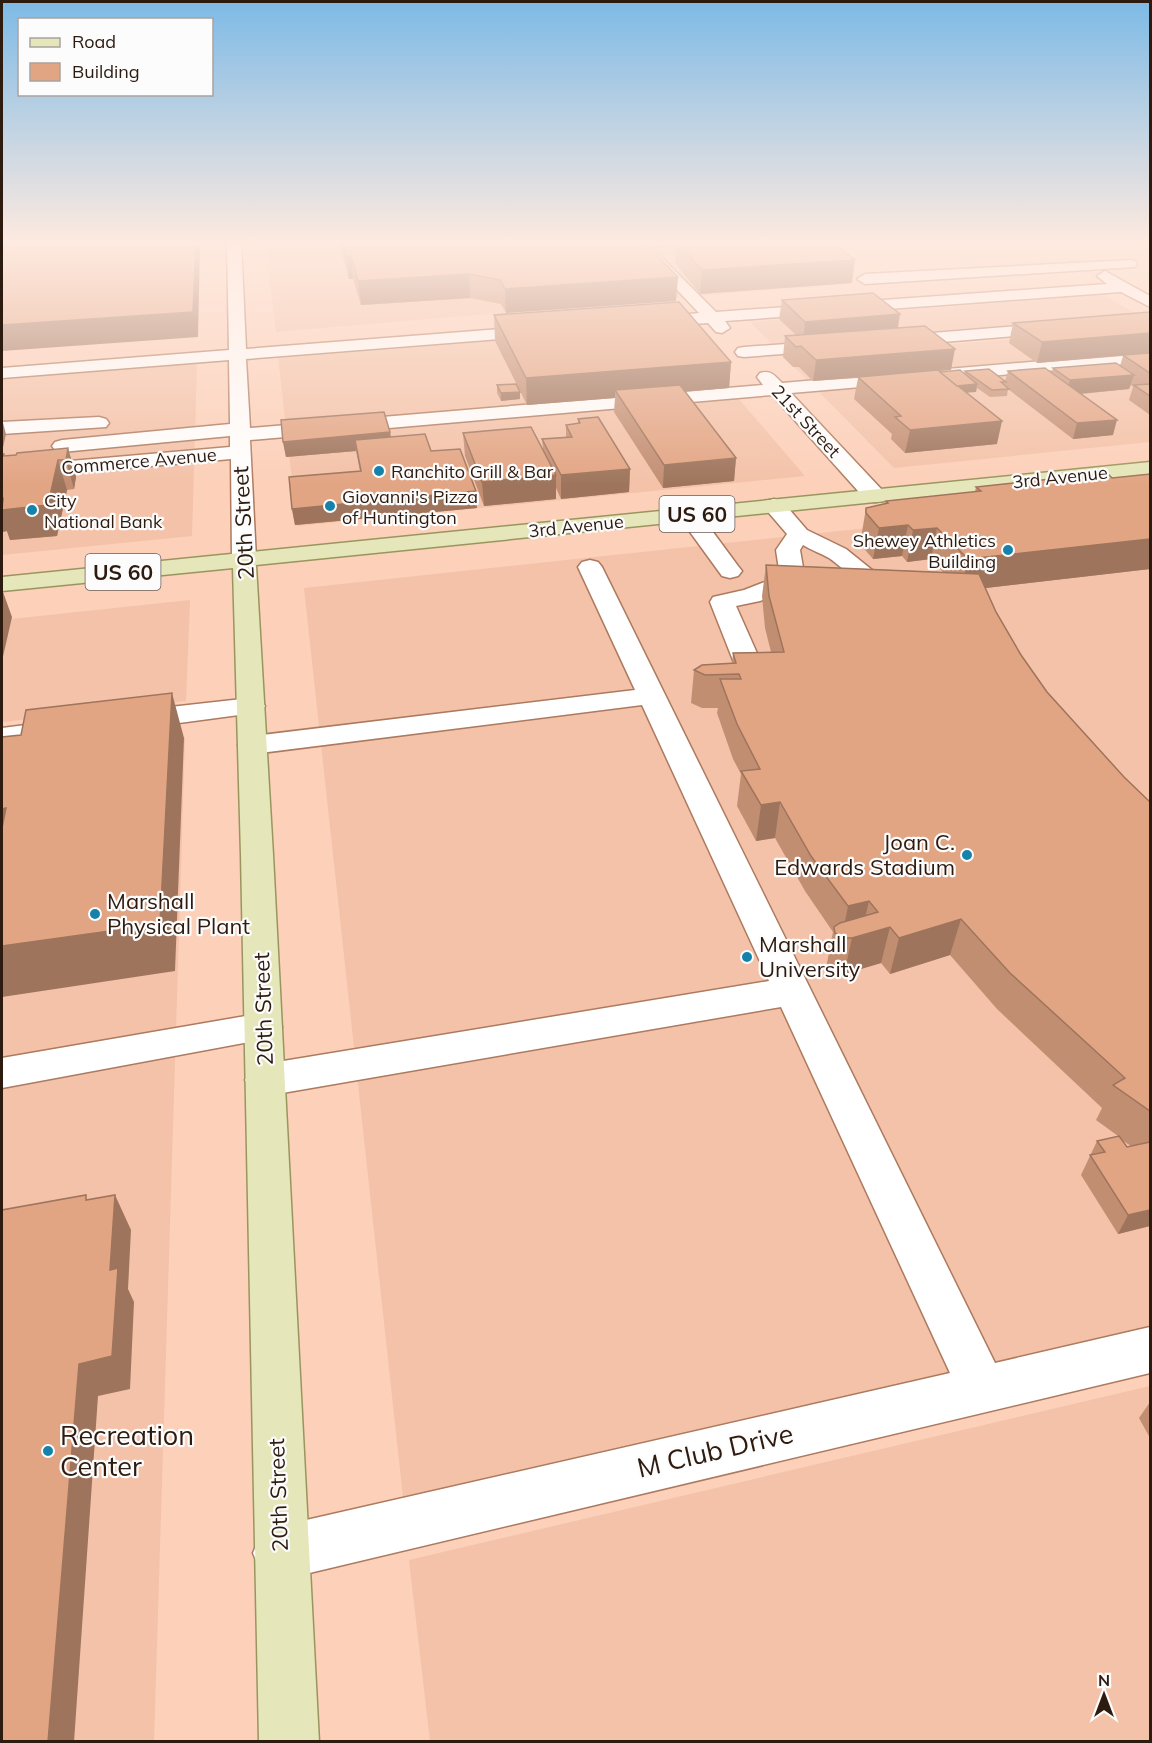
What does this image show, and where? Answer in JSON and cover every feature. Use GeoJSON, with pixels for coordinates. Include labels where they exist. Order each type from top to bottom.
{"type":"FeatureCollection","features":[{"type":"Feature","properties":{"kind":"main road","name":"3rd Avenue"},"geometry":{"type":"LineString","coordinates":[[2,584],[688,514],[1145,473]]}},
{"type":"Feature","properties":{"kind":"main road","name":"20th Street"},"geometry":{"type":"LineString","coordinates":[[244,559],[266,1080],[279,1553],[289,1742]]}},
{"type":"Feature","properties":{"kind":"street","name":"20th Street"},"geometry":{"type":"LineString","coordinates":[[235,322],[244,559]]}},
{"type":"Feature","properties":{"kind":"street"},"geometry":{"type":"LineString","coordinates":[[632,324],[651,322]]}},
{"type":"Feature","properties":{"kind":"street","name":"21st Street"},"geometry":{"type":"LineString","coordinates":[[717,322],[875,496]]}},
{"type":"Feature","properties":{"kind":"street"},"geometry":{"type":"LineString","coordinates":[[883,342],[1072,327]]}},
{"type":"Feature","properties":{"kind":"street"},"geometry":{"type":"LineString","coordinates":[[2,373],[550,330]]}},
{"type":"Feature","properties":{"kind":"street"},"geometry":{"type":"LineString","coordinates":[[744,352],[847,344]]}},
{"type":"Feature","properties":{"kind":"street"},"geometry":{"type":"LineString","coordinates":[[47,448],[113,440],[239,432],[1150,357]]}},
{"type":"Feature","properties":{"kind":"street"},"geometry":{"type":"LineString","coordinates":[[3,443],[118,423],[239,432]]}},
{"type":"Feature","properties":{"kind":"street","name":"Commerce Avenue"},"geometry":{"type":"LineString","coordinates":[[2,473],[239,432]]}},
{"type":"Feature","properties":{"kind":"street"},"geometry":{"type":"LineString","coordinates":[[3,443],[23,458],[113,440]]}},
{"type":"Feature","properties":{"kind":"street"},"geometry":{"type":"LineString","coordinates":[[774,506],[794,526],[798,534],[838,554],[868,579],[921,597]]}},
{"type":"Feature","properties":{"kind":"street"},"geometry":{"type":"LineString","coordinates":[[688,514],[730,571]]}},
{"type":"Feature","properties":{"kind":"street"},"geometry":{"type":"LineString","coordinates":[[754,678],[722,602],[751,596],[793,579],[788,550],[798,534]]}},
{"type":"Feature","properties":{"kind":"street"},"geometry":{"type":"LineString","coordinates":[[590,567],[982,1389]]}},
{"type":"Feature","properties":{"kind":"street"},"geometry":{"type":"LineString","coordinates":[[2,737],[98,724],[252,725],[651,696]]}},
{"type":"Feature","properties":{"kind":"street"},"geometry":{"type":"LineString","coordinates":[[266,1080],[792,991]]}},
{"type":"Feature","properties":{"kind":"street"},"geometry":{"type":"LineString","coordinates":[[2,1073],[263,1027]]}},
{"type":"Feature","properties":{"kind":"street","name":"M Club Drive"},"geometry":{"type":"LineString","coordinates":[[279,1553],[1150,1350]]}},
{"type":"Feature","properties":{"kind":"shaded area"},"geometry":{"type":"Polygon","coordinates":[[[275,322],[390,322],[276,332],[275,322]]]}},
{"type":"Feature","properties":{"kind":"shaded area"},"geometry":{"type":"Polygon","coordinates":[[[750,322],[1045,322],[772,344],[750,322]]]}},
{"type":"Feature","properties":{"kind":"shaded area"},"geometry":{"type":"Polygon","coordinates":[[[678,327],[731,389],[286,427],[278,358],[678,327]]]}},
{"type":"Feature","properties":{"kind":"shaded area"},"geometry":{"type":"Polygon","coordinates":[[[1150,328],[1150,354],[810,383],[785,358],[1150,328]]]}},
{"type":"Feature","properties":{"kind":"shaded area"},"geometry":{"type":"Polygon","coordinates":[[[1150,362],[1150,442],[894,468],[817,390],[1150,362]]]}},
{"type":"Feature","properties":{"kind":"shaded area"},"geometry":{"type":"Polygon","coordinates":[[[197,364],[192,536],[2,555],[2,378],[197,364]]]}},
{"type":"Feature","properties":{"kind":"shaded area"},"geometry":{"type":"Polygon","coordinates":[[[737,397],[805,476],[297,526],[287,435],[737,397]]]}},
{"type":"Feature","properties":{"kind":"shaded area","name":"Marshall University"},"geometry":{"type":"Polygon","coordinates":[[[1150,498],[1150,1327],[403,1497],[304,588],[1150,498]]]}},
{"type":"Feature","properties":{"kind":"shaded area"},"geometry":{"type":"Polygon","coordinates":[[[190,600],[186,701],[2,722],[2,620],[190,600]]]}},
{"type":"Feature","properties":{"kind":"shaded area"},"geometry":{"type":"Polygon","coordinates":[[[185,737],[154,1741],[2,1741],[2,759],[185,737]]]}},
{"type":"Feature","properties":{"kind":"shaded area"},"geometry":{"type":"Polygon","coordinates":[[[1150,1386],[1150,1741],[430,1741],[409,1560],[1150,1386]]]}},
{"type":"Feature","properties":{"kind":"building"},"geometry":{"type":"Polygon","coordinates":[[[2,322],[41,322],[2,325],[2,322]]]}},
{"type":"Feature","properties":{"kind":"building"},"geometry":{"type":"Polygon","coordinates":[[[498,322],[697,322],[731,362],[526,378],[498,322]]]}},
{"type":"Feature","properties":{"kind":"building"},"geometry":{"type":"Polygon","coordinates":[[[1150,322],[1150,333],[1042,342],[1013,323],[1150,322]]]}},
{"type":"Feature","properties":{"kind":"building"},"geometry":{"type":"Polygon","coordinates":[[[925,326],[955,349],[816,360],[801,346],[796,347],[785,336],[925,326]]]}},
{"type":"Feature","properties":{"kind":"building"},"geometry":{"type":"Polygon","coordinates":[[[1150,353],[1150,373],[1123,355],[1150,353]]]}},
{"type":"Feature","properties":{"kind":"building"},"geometry":{"type":"Polygon","coordinates":[[[1116,363],[1134,375],[1070,380],[1053,368],[1116,363]]]}},
{"type":"Feature","properties":{"kind":"building"},"geometry":{"type":"Polygon","coordinates":[[[1045,368],[1117,420],[1077,423],[1008,371],[1045,368]]]}},
{"type":"Feature","properties":{"kind":"building"},"geometry":{"type":"Polygon","coordinates":[[[989,369],[1006,382],[1001,382],[1009,389],[992,390],[965,371],[989,369]]]}},
{"type":"Feature","properties":{"kind":"building"},"geometry":{"type":"Polygon","coordinates":[[[938,370],[1002,421],[910,430],[895,417],[901,416],[858,377],[938,370]]]}},
{"type":"Feature","properties":{"kind":"building"},"geometry":{"type":"Polygon","coordinates":[[[960,370],[977,384],[957,386],[940,372],[960,370]]]}},
{"type":"Feature","properties":{"kind":"building"},"geometry":{"type":"Polygon","coordinates":[[[516,384],[520,392],[501,393],[497,385],[516,384]]]}},
{"type":"Feature","properties":{"kind":"building"},"geometry":{"type":"Polygon","coordinates":[[[1150,384],[1150,396],[1134,385],[1150,384]]]}},
{"type":"Feature","properties":{"kind":"building"},"geometry":{"type":"Polygon","coordinates":[[[680,385],[736,458],[664,465],[615,390],[680,385]]]}},
{"type":"Feature","properties":{"kind":"building"},"geometry":{"type":"Polygon","coordinates":[[[384,412],[390,432],[283,442],[281,420],[384,412]]]}},
{"type":"Feature","properties":{"kind":"building"},"geometry":{"type":"Polygon","coordinates":[[[598,417],[630,469],[561,475],[542,439],[572,437],[566,425],[580,423],[578,419],[598,417]]]}},
{"type":"Feature","properties":{"kind":"building"},"geometry":{"type":"Polygon","coordinates":[[[531,427],[556,475],[482,482],[463,433],[531,427]]]}},
{"type":"Feature","properties":{"kind":"building"},"geometry":{"type":"Polygon","coordinates":[[[425,434],[431,451],[460,449],[476,491],[292,509],[289,477],[361,471],[355,440],[425,434]]]}},
{"type":"Feature","properties":{"kind":"building"},"geometry":{"type":"Polygon","coordinates":[[[68,448],[66,460],[58,460],[48,505],[2,510],[2,454],[3,456],[16,455],[17,453],[68,448]]]}},
{"type":"Feature","properties":{"kind":"building"},"geometry":{"type":"Polygon","coordinates":[[[1107,473],[1112,478],[1150,474],[1150,539],[968,559],[937,528],[913,530],[908,525],[879,528],[866,513],[866,508],[888,503],[886,501],[981,491],[976,487],[1107,473]]]}},
{"type":"Feature","properties":{"kind":"building","name":"Joan C. Edwards Stadium"},"geometry":{"type":"Polygon","coordinates":[[[766,565],[979,574],[996,612],[1021,655],[1047,692],[1124,777],[1150,802],[1150,1111],[1113,1085],[1125,1078],[1010,973],[961,919],[899,938],[890,927],[852,938],[843,938],[835,933],[834,927],[840,923],[878,912],[869,901],[848,906],[811,856],[780,802],[761,805],[741,771],[760,769],[737,724],[720,679],[741,679],[739,674],[705,675],[694,670],[702,665],[736,663],[733,653],[784,652],[769,596],[766,565]]]}},
{"type":"Feature","properties":{"kind":"building","name":"Marshall Physical Plant"},"geometry":{"type":"Polygon","coordinates":[[[172,693],[160,924],[2,946],[2,828],[6,808],[2,809],[2,737],[21,735],[26,710],[172,693]]]}},
{"type":"Feature","properties":{"kind":"building"},"geometry":{"type":"Polygon","coordinates":[[[1119,1136],[1127,1147],[1150,1142],[1150,1210],[1128,1215],[1090,1155],[1105,1152],[1097,1141],[1119,1136]]]}},
{"type":"Feature","properties":{"kind":"building","name":"Recreation Center"},"geometry":{"type":"Polygon","coordinates":[[[86,1195],[86,1200],[115,1195],[110,1270],[118,1268],[112,1356],[79,1364],[48,1742],[2,1742],[2,1210],[86,1195]]]}},
{"type":"Feature","properties":{"kind":"place","name":"Ranchito Grill & Bar"},"geometry":{"type":"Point","coordinates":[379,471]}},
{"type":"Feature","properties":{"kind":"place","name":"Giovanni's Pizza of Huntington"},"geometry":{"type":"Point","coordinates":[330,506]}},
{"type":"Feature","properties":{"kind":"place","name":"City National Bank"},"geometry":{"type":"Point","coordinates":[32,510]}},
{"type":"Feature","properties":{"kind":"place","name":"Shewey Athletics Building"},"geometry":{"type":"Point","coordinates":[1008,550]}},
{"type":"Feature","properties":{"kind":"place","name":"Joan C. Edwards Stadium"},"geometry":{"type":"Point","coordinates":[967,855]}},
{"type":"Feature","properties":{"kind":"place","name":"Marshall Physical Plant"},"geometry":{"type":"Point","coordinates":[95,914]}},
{"type":"Feature","properties":{"kind":"place","name":"Marshall University"},"geometry":{"type":"Point","coordinates":[747,957]}},
{"type":"Feature","properties":{"kind":"place","name":"Recreation Center"},"geometry":{"type":"Point","coordinates":[48,1451]}}]}
